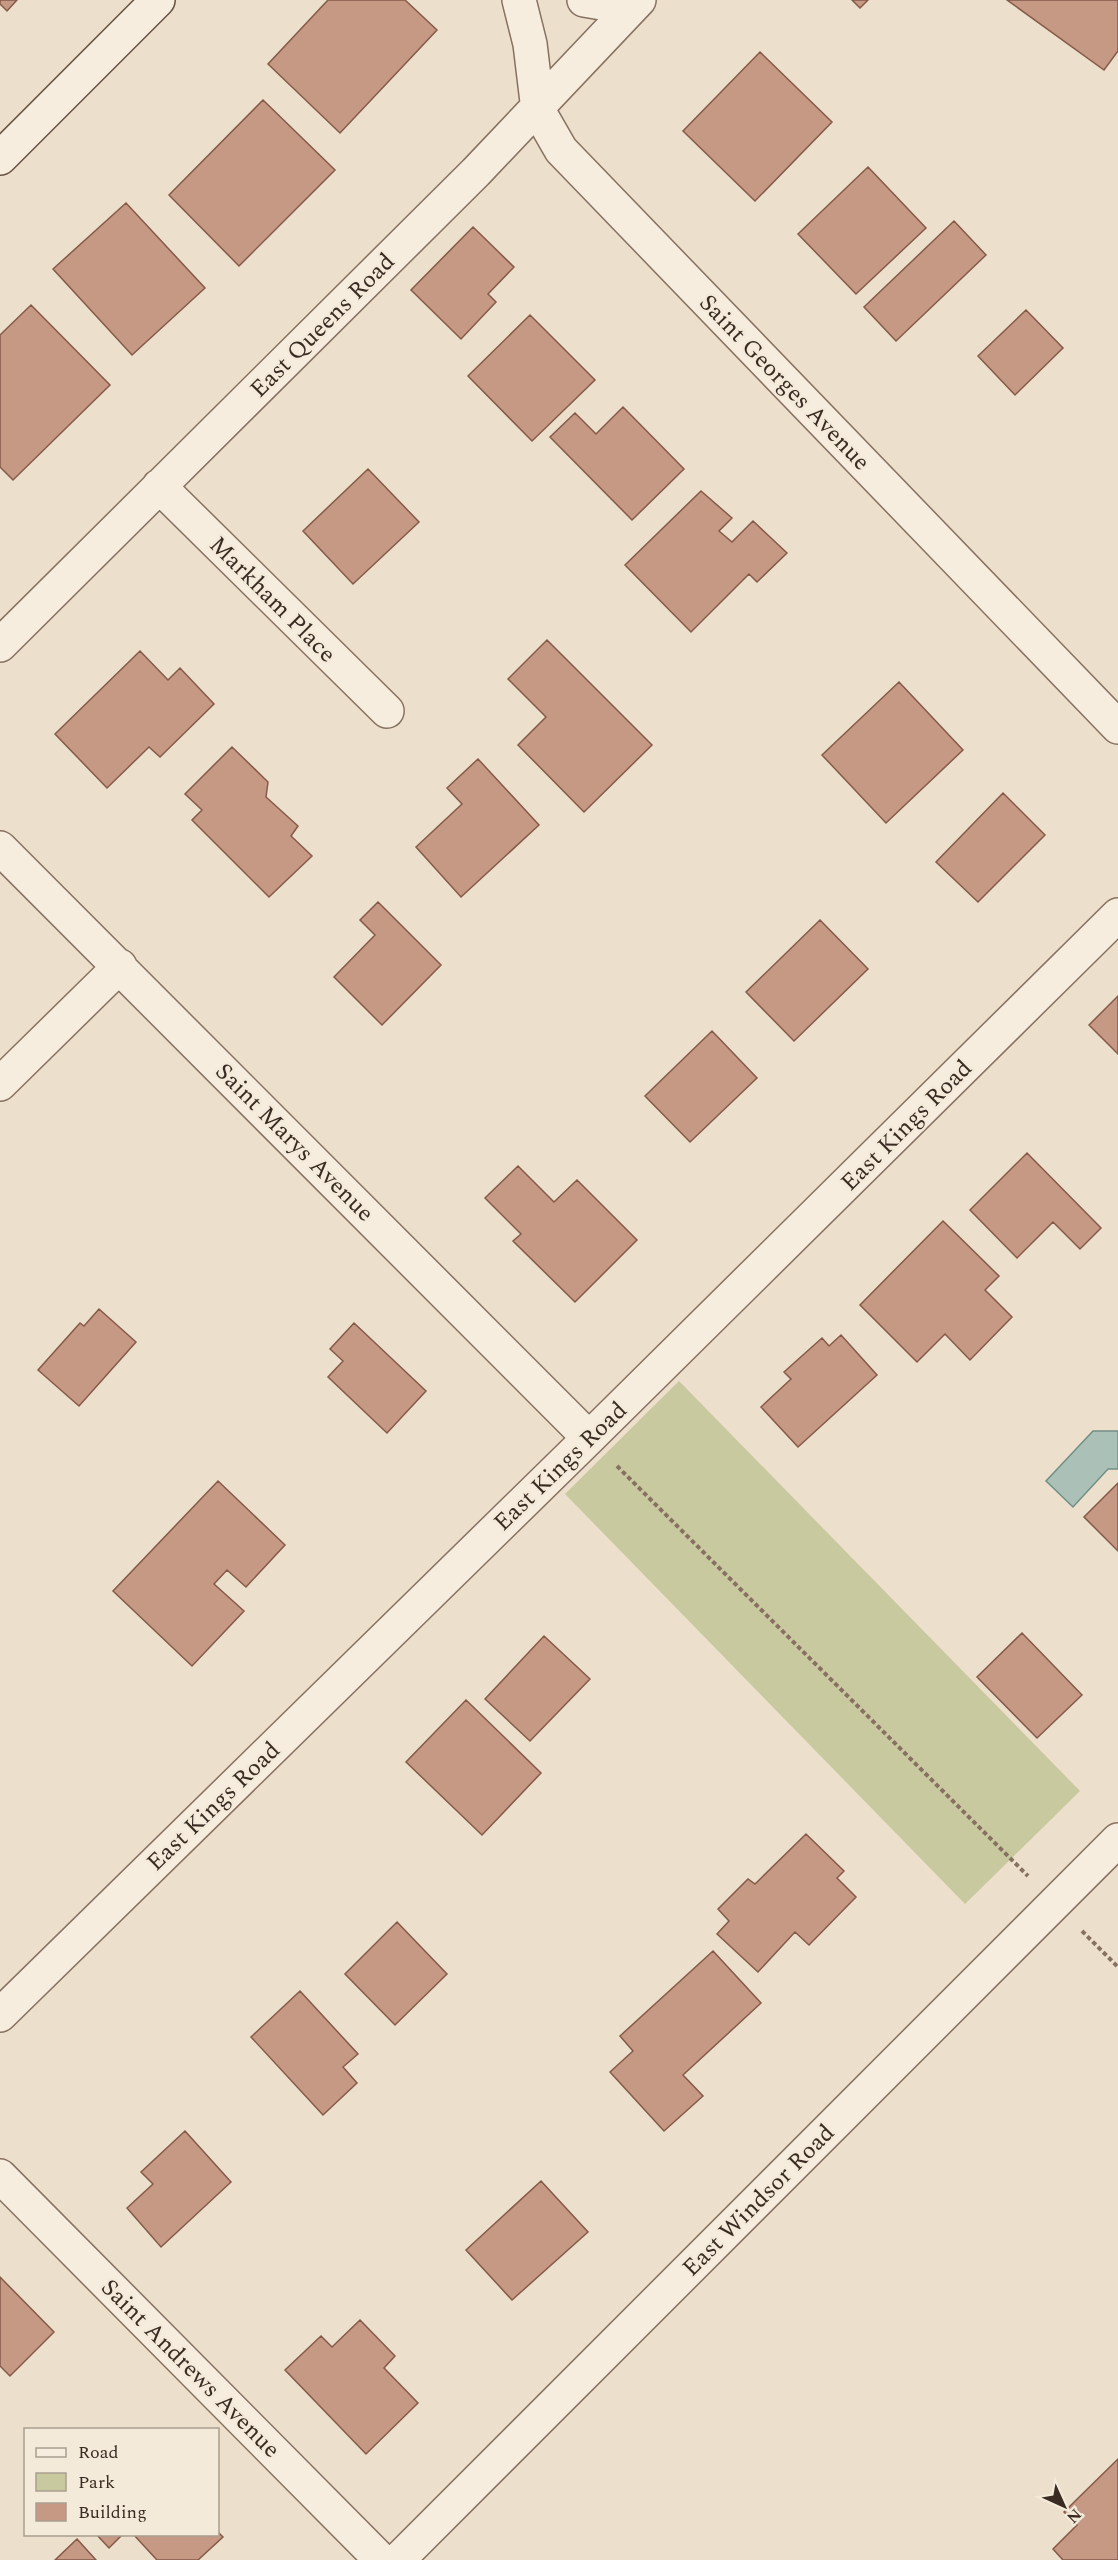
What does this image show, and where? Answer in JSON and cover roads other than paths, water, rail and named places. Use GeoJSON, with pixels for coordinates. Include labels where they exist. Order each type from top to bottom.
{"type":"FeatureCollection","features":[{"type":"Feature","properties":{"kind":"street"},"geometry":{"type":"LineString","coordinates":[[0,158],[158,0]]}},
{"type":"Feature","properties":{"kind":"street","name":"Saint Georges Avenue"},"geometry":{"type":"LineString","coordinates":[[519,0],[531,44],[538,110],[561,150],[1118,727]]}},
{"type":"Feature","properties":{"kind":"street"},"geometry":{"type":"LineString","coordinates":[[584,0],[635,4]]}},
{"type":"Feature","properties":{"kind":"street","name":"East Queens Road"},"geometry":{"type":"LineString","coordinates":[[0,645],[538,110],[635,4]]}},
{"type":"Feature","properties":{"kind":"street","name":"Markham Place"},"geometry":{"type":"LineString","coordinates":[[159,486],[387,711]]}},
{"type":"Feature","properties":{"kind":"street","name":"Saint Marys Avenue"},"geometry":{"type":"LineString","coordinates":[[0,848],[589,1438]]}},
{"type":"Feature","properties":{"kind":"street","name":"East Kings Road"},"geometry":{"type":"LineString","coordinates":[[0,2015],[1118,915]]}},
{"type":"Feature","properties":{"kind":"street"},"geometry":{"type":"LineString","coordinates":[[0,1084],[120,966]]}},
{"type":"Feature","properties":{"kind":"street","name":"East Windsor Road"},"geometry":{"type":"LineString","coordinates":[[398,2560],[1118,1840]]}},
{"type":"Feature","properties":{"kind":"street","name":"Saint Andrews Avenue"},"geometry":{"type":"LineString","coordinates":[[0,2176],[381,2560]]}}]}
